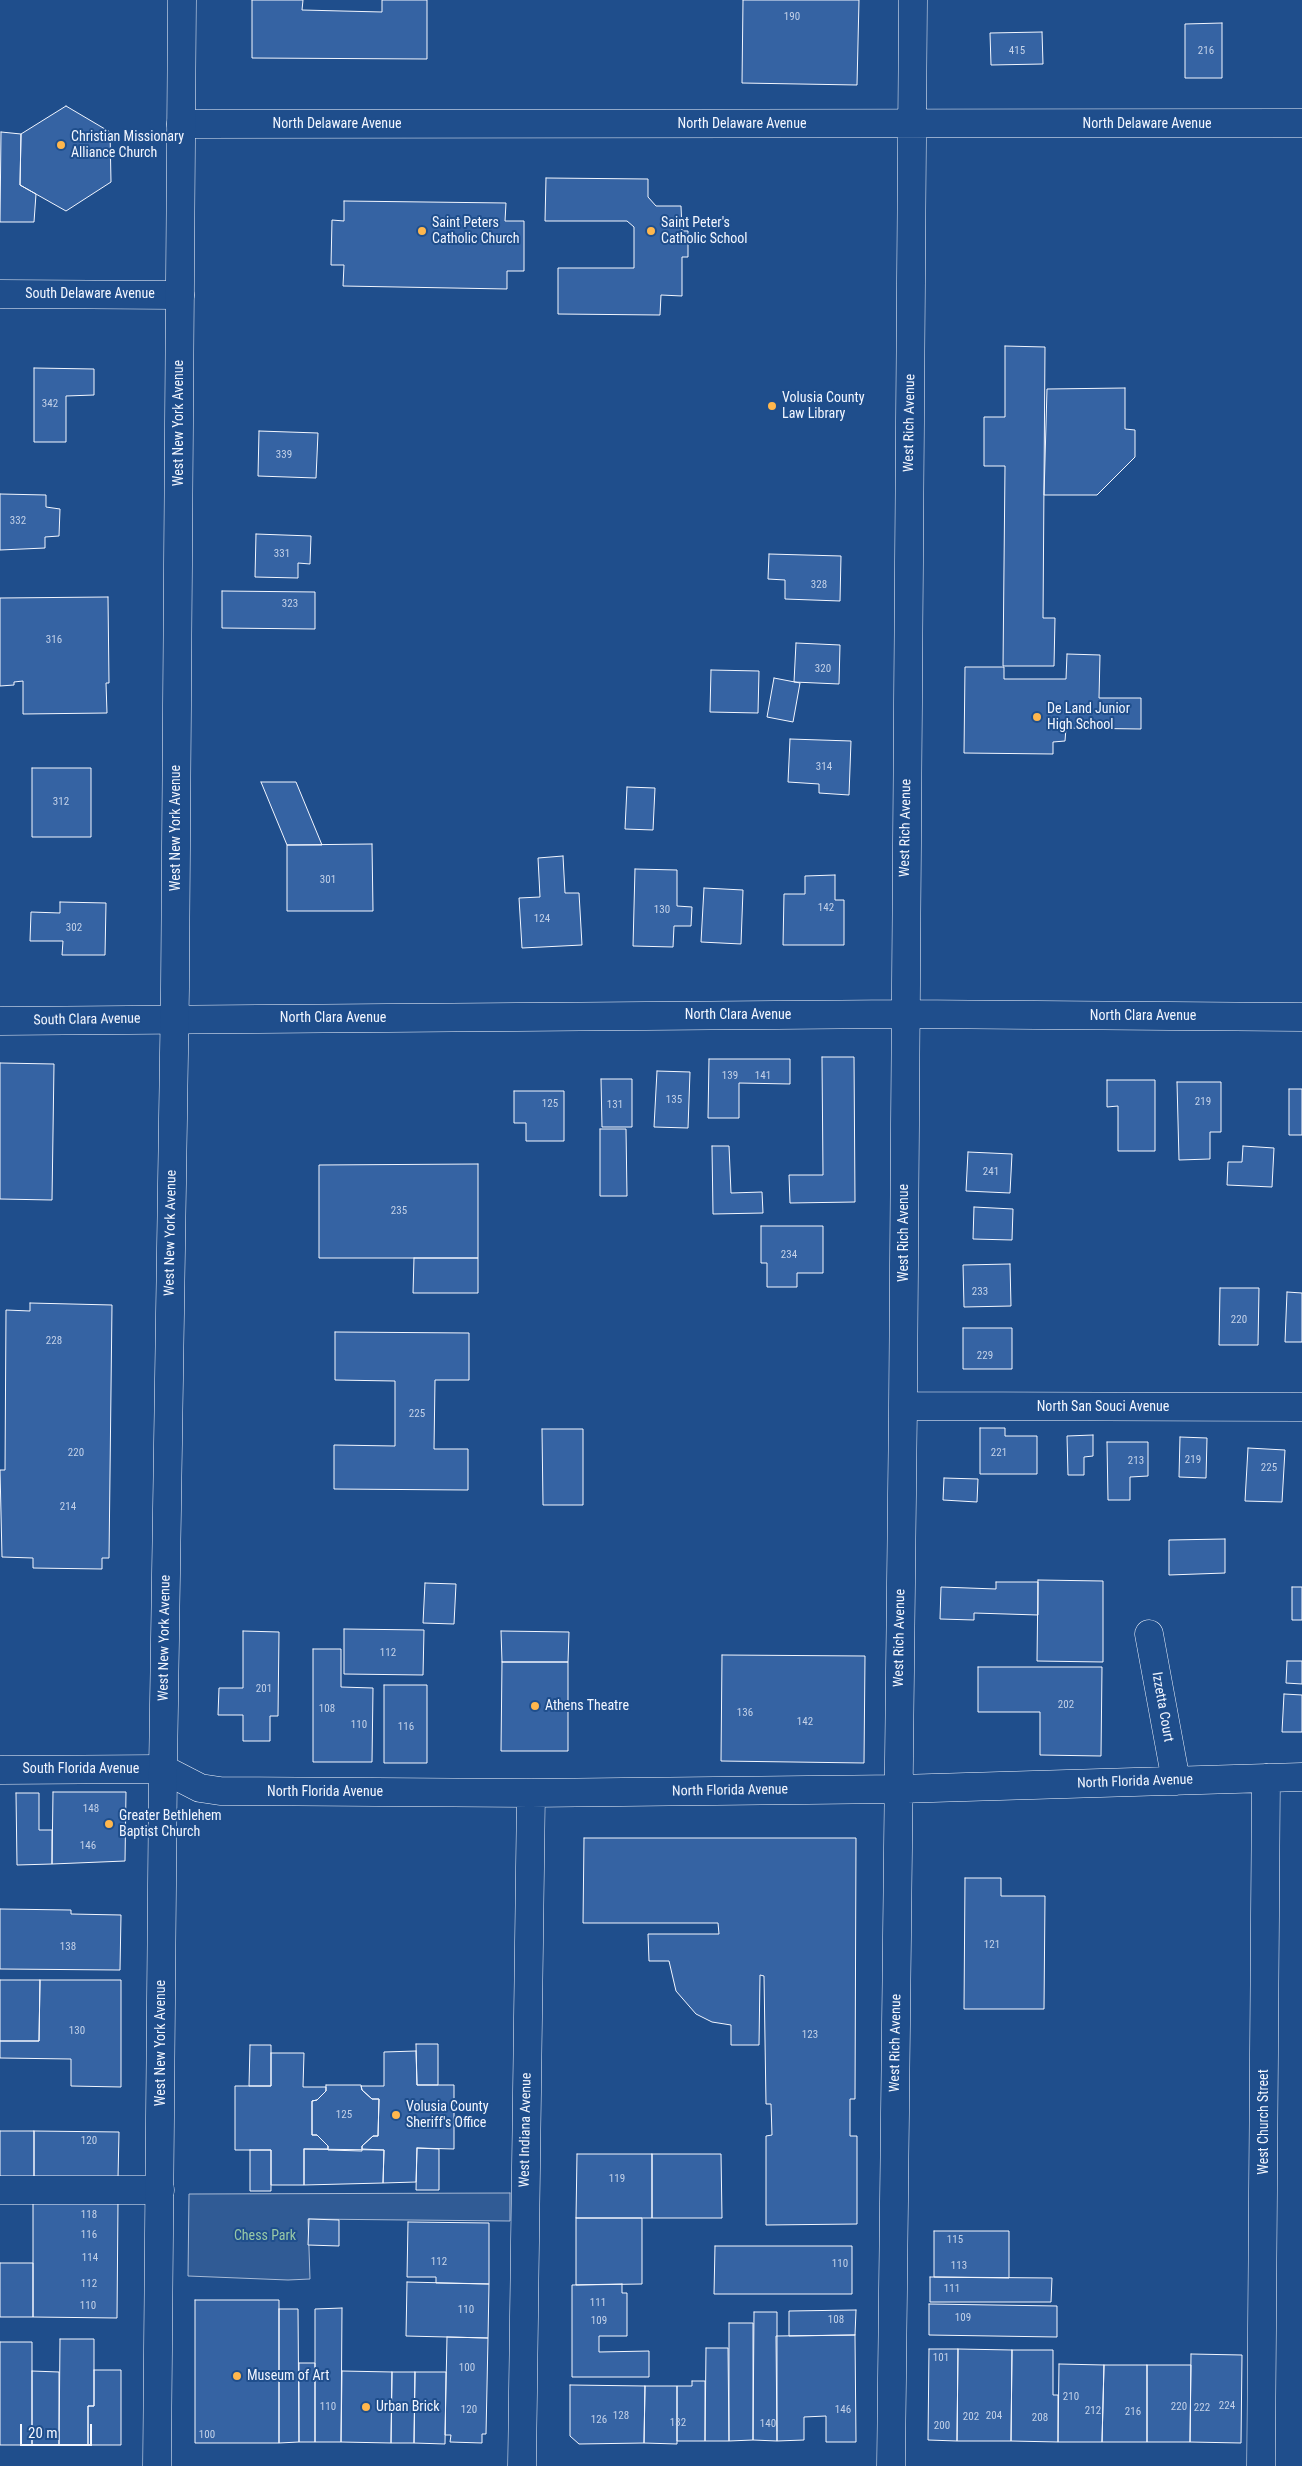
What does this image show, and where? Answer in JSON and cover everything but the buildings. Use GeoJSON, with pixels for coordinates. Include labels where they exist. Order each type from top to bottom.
{"type":"FeatureCollection","features":[{"type":"Feature","properties":{"kind":"street","name":"West New York Avenue"},"geometry":{"type":"LineString","coordinates":[[157,2466],[163,1769],[174,1019],[182,0]]}},
{"type":"Feature","properties":{"kind":"street","name":"West Rich Avenue"},"geometry":{"type":"LineString","coordinates":[[891,2466],[903,1406],[904,1014],[914,0]]}},
{"type":"Feature","properties":{"kind":"street","name":"North Delaware Avenue"},"geometry":{"type":"LineString","coordinates":[[181,124],[912,125],[1302,123]]}},
{"type":"Feature","properties":{"kind":"street","name":"South Delaware Avenue"},"geometry":{"type":"LineString","coordinates":[[0,294],[180,295]]}},
{"type":"Feature","properties":{"kind":"street","name":"North Clara Avenue"},"geometry":{"type":"LineString","coordinates":[[174,1019],[904,1014],[1302,1017]]}},
{"type":"Feature","properties":{"kind":"street","name":"South Clara Avenue"},"geometry":{"type":"LineString","coordinates":[[0,1021],[174,1019]]}},
{"type":"Feature","properties":{"kind":"street","name":"North San Souci Avenue"},"geometry":{"type":"LineString","coordinates":[[903,1406],[1302,1406]]}},
{"type":"Feature","properties":{"kind":"street","name":"Izzetta Court"},"geometry":{"type":"LineString","coordinates":[[1149,1634],[1176,1780]]}},
{"type":"Feature","properties":{"kind":"street","name":"South Florida Avenue"},"geometry":{"type":"LineString","coordinates":[[0,1770],[163,1769]]}},
{"type":"Feature","properties":{"kind":"street","name":"North Florida Avenue"},"geometry":{"type":"LineString","coordinates":[[163,1769],[200,1788],[220,1791],[531,1793],[899,1789],[1302,1777]]}},
{"type":"Feature","properties":{"kind":"street","name":"West Church Street"},"geometry":{"type":"LineString","coordinates":[[1262,2466],[1266,1778]]}},
{"type":"Feature","properties":{"kind":"street","name":"West Indiana Avenue"},"geometry":{"type":"LineString","coordinates":[[522,2466],[531,1793]]}},
{"type":"Feature","properties":{"kind":"street"},"geometry":{"type":"LineString","coordinates":[[0,2190],[160,2190]]}},
{"type":"Feature","properties":{"kind":"green space","name":"Chess Park"},"geometry":{"type":"Polygon","coordinates":[[[510,2193],[510,2221],[308,2219],[310,2279],[288,2280],[188,2276],[189,2194],[510,2193]]]}},
{"type":"Feature","properties":{"kind":"place","name":"Christian Missionary Alliance Church"},"geometry":{"type":"Point","coordinates":[61,145]}},
{"type":"Feature","properties":{"kind":"place","name":"Saint Peters Catholic Church"},"geometry":{"type":"Point","coordinates":[422,231]}},
{"type":"Feature","properties":{"kind":"place","name":"Saint Peter's Catholic School"},"geometry":{"type":"Point","coordinates":[651,231]}},
{"type":"Feature","properties":{"kind":"place","name":"Volusia County Law Library"},"geometry":{"type":"Point","coordinates":[772,406]}},
{"type":"Feature","properties":{"kind":"place","name":"De Land Junior High School"},"geometry":{"type":"Point","coordinates":[1037,717]}},
{"type":"Feature","properties":{"kind":"place","name":"Athens Theatre"},"geometry":{"type":"Point","coordinates":[535,1706]}},
{"type":"Feature","properties":{"kind":"place","name":"Greater Bethlehem Baptist Church"},"geometry":{"type":"Point","coordinates":[109,1824]}},
{"type":"Feature","properties":{"kind":"place","name":"Volusia County Sheriff's Office"},"geometry":{"type":"Point","coordinates":[396,2115]}},
{"type":"Feature","properties":{"kind":"place","name":"Museum of Art"},"geometry":{"type":"Point","coordinates":[237,2376]}},
{"type":"Feature","properties":{"kind":"place","name":"Urban Brick"},"geometry":{"type":"Point","coordinates":[366,2407]}}]}
